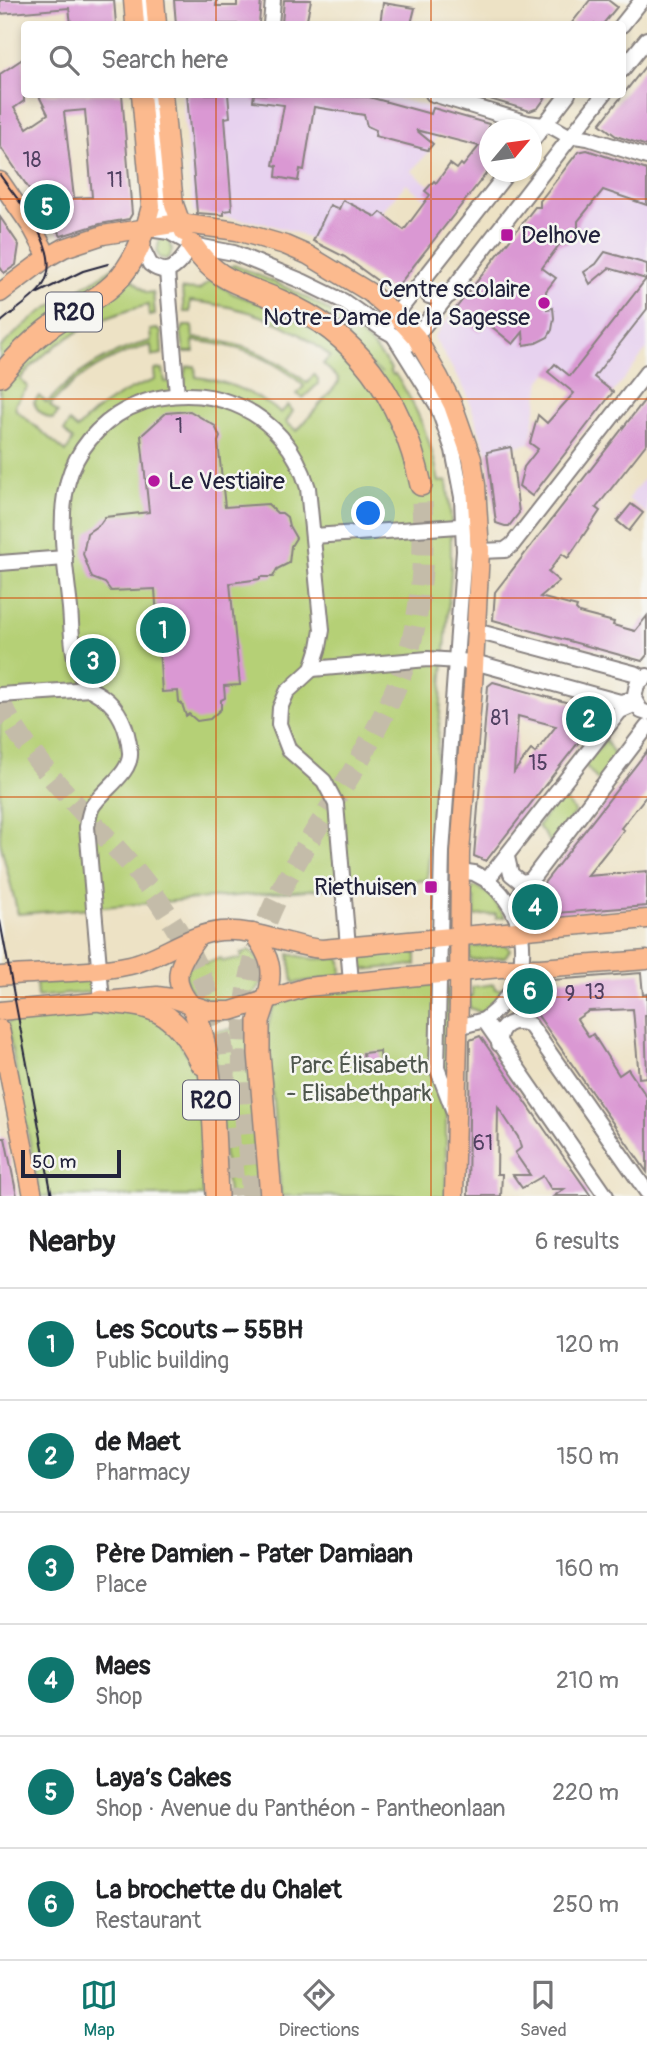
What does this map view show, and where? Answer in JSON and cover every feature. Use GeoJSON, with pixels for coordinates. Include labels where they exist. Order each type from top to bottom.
{"type":"FeatureCollection","features":[{"type":"Feature","properties":{"kind":"highway","name":"R20"},"geometry":{"type":"LineString","coordinates":[[0,376],[13,360],[46,330],[114,286],[131,265],[143,236]]}},
{"type":"Feature","properties":{"kind":"highway"},"geometry":{"type":"LineString","coordinates":[[191,246],[210,268],[226,280],[301,310],[337,335],[353,350],[368,366],[393,402],[411,443],[421,485]]}},
{"type":"Feature","properties":{"kind":"highway","name":"R20"},"geometry":{"type":"LineString","coordinates":[[266,1000],[259,1021],[259,1054],[271,1196]]}},
{"type":"Feature","properties":{"kind":"highway"},"geometry":{"type":"LineString","coordinates":[[102,1001],[151,1009],[171,1021],[189,1041],[210,1088]]}},
{"type":"Feature","properties":{"kind":"highway","name":"R20"},"geometry":{"type":"LineString","coordinates":[[193,1007],[201,1026],[210,1088],[217,1196]]}},
{"type":"Feature","properties":{"kind":"main road"},"geometry":{"type":"LineString","coordinates":[[133,0],[135,21]]}},
{"type":"Feature","properties":{"kind":"main road"},"geometry":{"type":"LineString","coordinates":[[155,0],[157,21]]}},
{"type":"Feature","properties":{"kind":"main road","name":"R20"},"geometry":{"type":"LineString","coordinates":[[141,98],[151,205],[143,236]]}},
{"type":"Feature","properties":{"kind":"main road"},"geometry":{"type":"LineString","coordinates":[[163,98],[174,204],[171,226]]}},
{"type":"Feature","properties":{"kind":"main road"},"geometry":{"type":"LineString","coordinates":[[0,181],[33,229],[48,257]]}},
{"type":"Feature","properties":{"kind":"main road"},"geometry":{"type":"LineString","coordinates":[[171,226],[191,246]]}},
{"type":"Feature","properties":{"kind":"main road"},"geometry":{"type":"LineString","coordinates":[[0,293],[48,257],[64,248],[103,235],[143,236],[171,226],[237,231],[285,244],[332,268],[369,292],[396,314],[432,366],[453,405],[465,436],[476,485],[471,525],[480,551],[476,631],[466,661],[454,1196]]}},
{"type":"Feature","properties":{"kind":"main road"},"geometry":{"type":"LineString","coordinates":[[0,976],[140,962],[198,937],[220,931],[253,933],[309,948],[348,948],[647,919]]}},
{"type":"Feature","properties":{"kind":"main road"},"geometry":{"type":"LineString","coordinates":[[253,933],[267,955],[272,971],[266,1000]]}},
{"type":"Feature","properties":{"kind":"main road"},"geometry":{"type":"LineString","coordinates":[[193,1007],[180,988],[178,974],[181,960],[198,937]]}},
{"type":"Feature","properties":{"kind":"main road"},"geometry":{"type":"LineString","coordinates":[[0,1011],[157,996],[211,1011],[231,1011],[301,989],[352,982],[647,960]]}},
{"type":"Feature","properties":{"kind":"main road"},"geometry":{"type":"LineString","coordinates":[[0,1029],[3,1060],[33,1196]]}},
{"type":"Feature","properties":{"kind":"street"},"geometry":{"type":"LineString","coordinates":[[143,0],[145,21]]}},
{"type":"Feature","properties":{"kind":"street"},"geometry":{"type":"LineString","coordinates":[[271,21],[273,0]]}},
{"type":"Feature","properties":{"kind":"street"},"geometry":{"type":"LineString","coordinates":[[625,21],[641,3]]}},
{"type":"Feature","properties":{"kind":"street"},"geometry":{"type":"LineString","coordinates":[[626,65],[647,38]]}},
{"type":"Feature","properties":{"kind":"street"},"geometry":{"type":"LineString","coordinates":[[151,98],[171,226]]}},
{"type":"Feature","properties":{"kind":"street"},"geometry":{"type":"LineString","coordinates":[[447,98],[551,126],[567,135],[647,157]]}},
{"type":"Feature","properties":{"kind":"street"},"geometry":{"type":"LineString","coordinates":[[543,125],[565,98]]}},
{"type":"Feature","properties":{"kind":"street"},"geometry":{"type":"LineString","coordinates":[[143,236],[150,264],[157,269],[167,271],[180,264],[191,246],[234,253],[304,282],[343,301],[389,333],[413,340],[601,98]]}},
{"type":"Feature","properties":{"kind":"street"},"geometry":{"type":"LineString","coordinates":[[389,333],[396,314],[500,182]]}},
{"type":"Feature","properties":{"kind":"street"},"geometry":{"type":"LineString","coordinates":[[167,271],[177,395]]}},
{"type":"Feature","properties":{"kind":"street"},"geometry":{"type":"LineString","coordinates":[[425,277],[423,284],[429,296],[442,299],[450,295]]}},
{"type":"Feature","properties":{"kind":"street"},"geometry":{"type":"LineString","coordinates":[[389,333],[426,384],[446,427],[471,525],[464,562],[466,661],[445,807],[439,939],[437,1068],[456,1119]]}},
{"type":"Feature","properties":{"kind":"street"},"geometry":{"type":"LineString","coordinates":[[480,551],[505,550],[512,544],[647,372]]}},
{"type":"Feature","properties":{"kind":"street"},"geometry":{"type":"LineString","coordinates":[[102,1001],[87,827],[90,809],[123,771],[130,760],[130,754],[126,728],[116,708],[83,681],[75,659],[61,520],[63,498],[79,454],[97,432],[122,412],[152,399],[177,395],[211,397],[231,402],[251,412],[277,432],[296,458],[305,477],[311,498],[322,630],[312,669],[287,692],[280,708],[279,724],[289,750],[324,781],[336,804],[352,982]]}},
{"type":"Feature","properties":{"kind":"street"},"geometry":{"type":"LineString","coordinates":[[314,536],[471,525]]}},
{"type":"Feature","properties":{"kind":"street"},"geometry":{"type":"LineString","coordinates":[[0,563],[65,558]]}},
{"type":"Feature","properties":{"kind":"street"},"geometry":{"type":"LineString","coordinates":[[476,631],[645,677],[634,691],[639,706]]}},
{"type":"Feature","properties":{"kind":"street"},"geometry":{"type":"LineString","coordinates":[[312,669],[428,659],[466,661],[639,706]]}},
{"type":"Feature","properties":{"kind":"street"},"geometry":{"type":"LineString","coordinates":[[0,695],[90,689]]}},
{"type":"Feature","properties":{"kind":"street"},"geometry":{"type":"LineString","coordinates":[[487,880],[620,711],[639,706]]}},
{"type":"Feature","properties":{"kind":"street"},"geometry":{"type":"LineString","coordinates":[[512,905],[647,727]]}},
{"type":"Feature","properties":{"kind":"street"},"geometry":{"type":"LineString","coordinates":[[507,857],[511,874],[521,882],[528,881]]}},
{"type":"Feature","properties":{"kind":"street"},"geometry":{"type":"LineString","coordinates":[[460,871],[474,873],[487,880],[512,905],[522,931],[524,950],[521,968]]}},
{"type":"Feature","properties":{"kind":"street"},"geometry":{"type":"LineString","coordinates":[[458,1027],[484,1020],[509,994]]}},
{"type":"Feature","properties":{"kind":"street"},"geometry":{"type":"LineString","coordinates":[[484,1020],[606,1196]]}},
{"type":"Feature","properties":{"kind":"street"},"geometry":{"type":"LineString","coordinates":[[499,1044],[499,1034],[507,1024],[517,1021],[530,1025],[647,1192]]}},
{"type":"Feature","properties":{"kind":"shaded area"},"geometry":{"type":"Polygon","coordinates":[[[182,98],[395,98],[443,111],[437,135],[428,153],[411,171],[459,209],[451,218],[406,184],[363,232],[324,245],[264,223],[193,212],[182,98]]]}},
{"type":"Feature","properties":{"kind":"shaded area","name":"Centre scolaire Notre-Dame de la Sagesse"},"geometry":{"type":"Polygon","coordinates":[[[587,150],[647,170],[647,349],[605,403],[555,364],[541,381],[530,443],[487,452],[466,392],[434,337],[578,152],[587,150]]]}},
{"type":"Feature","properties":{"kind":"shaded area"},"geometry":{"type":"Polygon","coordinates":[[[647,474],[647,514],[628,499],[647,474]]]}},
{"type":"Feature","properties":{"kind":"green space"},"geometry":{"type":"Polygon","coordinates":[[[162,237],[167,238],[172,249],[167,259],[160,258],[157,253],[162,237]]]}},
{"type":"Feature","properties":{"kind":"green space"},"geometry":{"type":"Polygon","coordinates":[[[116,265],[119,268],[0,365],[0,348],[24,326],[44,310],[116,265]]]}},
{"type":"Feature","properties":{"kind":"green space"},"geometry":{"type":"Polygon","coordinates":[[[234,265],[321,306],[359,333],[376,350],[403,386],[417,412],[439,482],[447,481],[451,518],[451,573],[427,880],[18,914],[0,842],[0,386],[21,362],[130,278],[147,293],[153,292],[155,315],[149,316],[148,305],[94,323],[47,352],[20,379],[28,387],[15,404],[16,410],[66,452],[73,440],[64,431],[69,422],[77,429],[113,399],[155,380],[154,370],[163,369],[165,382],[185,380],[187,367],[195,366],[196,377],[241,389],[281,413],[288,405],[293,411],[286,422],[297,431],[339,382],[323,364],[330,356],[298,333],[264,317],[210,303],[190,301],[190,312],[184,312],[182,289],[199,290],[211,280],[234,294],[285,312],[382,373],[224,269],[234,265]]]}},
{"type":"Feature","properties":{"kind":"green space"},"geometry":{"type":"Polygon","coordinates":[[[184,326],[192,326],[193,338],[224,342],[268,357],[307,383],[314,374],[318,384],[303,398],[297,394],[304,386],[280,368],[253,354],[223,345],[193,341],[194,352],[184,352],[181,332],[184,326]]]}},
{"type":"Feature","properties":{"kind":"green space"},"geometry":{"type":"Polygon","coordinates":[[[157,329],[161,332],[162,354],[152,356],[151,345],[122,354],[96,367],[72,384],[50,405],[58,413],[53,419],[36,407],[34,402],[39,396],[47,403],[70,381],[94,364],[122,350],[151,341],[150,330],[157,329]]]}},
{"type":"Feature","properties":{"kind":"green space"},"geometry":{"type":"Polygon","coordinates":[[[605,739],[617,759],[599,782],[585,765],[605,739]]]}},
{"type":"Feature","properties":{"kind":"green space"},"geometry":{"type":"Polygon","coordinates":[[[561,795],[575,812],[551,843],[538,826],[561,795]]]}},
{"type":"Feature","properties":{"kind":"green space"},"geometry":{"type":"Polygon","coordinates":[[[478,887],[491,896],[505,917],[496,918],[496,914],[475,916],[475,899],[471,898],[471,890],[478,887]]]}},
{"type":"Feature","properties":{"kind":"green space"},"geometry":{"type":"Polygon","coordinates":[[[503,944],[510,950],[505,957],[470,959],[472,947],[503,944]]]}},
{"type":"Feature","properties":{"kind":"green space"},"geometry":{"type":"Polygon","coordinates":[[[249,950],[262,968],[262,977],[256,991],[244,1000],[210,1000],[196,993],[187,983],[187,970],[198,954],[206,963],[221,958],[222,961],[241,959],[241,954],[249,950]]]}},
{"type":"Feature","properties":{"kind":"green space"},"geometry":{"type":"Polygon","coordinates":[[[416,952],[416,965],[361,970],[357,967],[357,959],[360,957],[416,952]]]}},
{"type":"Feature","properties":{"kind":"green space"},"geometry":{"type":"Polygon","coordinates":[[[289,954],[314,959],[338,958],[341,961],[342,975],[293,983],[289,954]]]}},
{"type":"Feature","properties":{"kind":"green space"},"geometry":{"type":"Polygon","coordinates":[[[88,979],[91,982],[90,992],[37,997],[36,983],[88,979]]]}},
{"type":"Feature","properties":{"kind":"green space"},"geometry":{"type":"Polygon","coordinates":[[[494,984],[496,989],[504,989],[496,1002],[482,1013],[470,1008],[467,997],[472,996],[472,987],[494,984]]]}},
{"type":"Feature","properties":{"kind":"green space","name":"Parc Élisabeth - Elisabethpark"},"geometry":{"type":"Polygon","coordinates":[[[445,985],[448,989],[448,1016],[452,1026],[451,1076],[446,1106],[446,1196],[281,1196],[267,1031],[273,1008],[302,996],[445,985]]]}},
{"type":"Feature","properties":{"kind":"green space"},"geometry":{"type":"Polygon","coordinates":[[[129,1010],[163,1019],[196,1067],[208,1196],[40,1196],[7,1024],[12,1019],[129,1010]]]}},
{"type":"Feature","properties":{"kind":"green space"},"geometry":{"type":"Polygon","coordinates":[[[247,1028],[258,1196],[228,1196],[213,1031],[247,1028]]]}},
{"type":"Feature","properties":{"kind":"building"},"geometry":{"type":"Polygon","coordinates":[[[0,0],[114,0],[116,21],[71,21],[69,8],[0,14],[0,0]]]}},
{"type":"Feature","properties":{"kind":"building"},"geometry":{"type":"Polygon","coordinates":[[[174,0],[217,0],[216,6],[237,6],[237,0],[261,0],[259,21],[176,21],[174,0]]]}},
{"type":"Feature","properties":{"kind":"building"},"geometry":{"type":"Polygon","coordinates":[[[284,0],[311,0],[307,21],[282,21],[284,0]]]}},
{"type":"Feature","properties":{"kind":"building"},"geometry":{"type":"Polygon","coordinates":[[[590,0],[608,0],[617,7],[605,21],[573,21],[590,0]]]}},
{"type":"Feature","properties":{"kind":"building"},"geometry":{"type":"Polygon","coordinates":[[[383,3],[415,8],[412,21],[380,21],[383,3]]]}},
{"type":"Feature","properties":{"kind":"building"},"geometry":{"type":"Polygon","coordinates":[[[21,60],[21,98],[24,98],[24,101],[14,108],[27,128],[48,114],[40,98],[122,98],[132,214],[129,219],[100,224],[61,236],[0,146],[0,74],[21,60]],[[85,110],[64,112],[74,198],[92,197],[85,110]]]}},
{"type":"Feature","properties":{"kind":"building"},"geometry":{"type":"Polygon","coordinates":[[[647,64],[647,146],[616,136],[600,124],[620,98],[626,98],[626,91],[647,64]]]}},
{"type":"Feature","properties":{"kind":"building"},"geometry":{"type":"Polygon","coordinates":[[[187,98],[228,98],[230,117],[225,118],[232,210],[224,211],[224,215],[197,213],[187,98]]]}},
{"type":"Feature","properties":{"kind":"building"},"geometry":{"type":"Polygon","coordinates":[[[253,98],[373,98],[431,114],[433,108],[479,121],[479,146],[416,130],[433,144],[428,150],[375,136],[376,130],[367,126],[364,115],[314,107],[304,170],[300,169],[298,181],[276,177],[277,166],[273,165],[284,105],[253,101],[253,98]]]}},
{"type":"Feature","properties":{"kind":"building"},"geometry":{"type":"Polygon","coordinates":[[[486,98],[545,98],[538,108],[530,111],[486,98]]]}},
{"type":"Feature","properties":{"kind":"building"},"geometry":{"type":"Polygon","coordinates":[[[479,146],[480,182],[393,292],[345,257],[313,241],[330,205],[339,209],[343,200],[376,217],[381,212],[404,230],[430,195],[425,191],[434,181],[436,183],[450,164],[457,169],[461,164],[463,166],[479,146]]]}},
{"type":"Feature","properties":{"kind":"building"},"geometry":{"type":"Polygon","coordinates":[[[587,150],[647,170],[647,205],[603,190],[578,221],[578,231],[574,239],[559,245],[542,268],[556,278],[546,291],[547,309],[553,308],[554,318],[548,337],[524,345],[523,332],[513,344],[486,322],[479,332],[453,312],[535,207],[540,207],[540,201],[578,152],[587,150]]]}},
{"type":"Feature","properties":{"kind":"building"},"geometry":{"type":"Polygon","coordinates":[[[0,217],[19,245],[16,265],[4,273],[0,267],[0,217]]]}},
{"type":"Feature","properties":{"kind":"building"},"geometry":{"type":"Polygon","coordinates":[[[605,252],[647,264],[647,309],[594,377],[613,392],[532,496],[519,486],[524,467],[538,449],[530,443],[538,415],[547,423],[574,393],[548,372],[555,364],[570,376],[646,279],[609,268],[590,284],[584,272],[596,264],[605,252]]]}},
{"type":"Feature","properties":{"kind":"building"},"geometry":{"type":"Polygon","coordinates":[[[647,397],[647,443],[596,508],[600,511],[568,558],[562,554],[548,572],[559,581],[540,597],[577,607],[579,613],[614,622],[613,625],[635,631],[647,616],[647,655],[642,661],[493,620],[495,592],[647,397]]]}},
{"type":"Feature","properties":{"kind":"building"},"geometry":{"type":"Polygon","coordinates":[[[190,411],[215,426],[220,437],[218,442],[225,507],[268,504],[277,513],[287,517],[296,538],[291,546],[289,563],[277,569],[273,577],[230,583],[240,685],[224,686],[225,698],[221,700],[221,709],[210,719],[197,721],[189,714],[186,716],[179,702],[178,691],[162,692],[155,589],[111,591],[105,583],[92,578],[83,554],[87,533],[105,517],[149,512],[141,436],[166,413],[190,411]]]}},
{"type":"Feature","properties":{"kind":"building"},"geometry":{"type":"Polygon","coordinates":[[[511,447],[519,513],[509,526],[505,526],[496,523],[487,452],[511,447]]]}},
{"type":"Feature","properties":{"kind":"building"},"geometry":{"type":"Polygon","coordinates":[[[631,504],[643,513],[629,531],[617,521],[631,504]]]}},
{"type":"Feature","properties":{"kind":"building"},"geometry":{"type":"Polygon","coordinates":[[[493,682],[591,709],[595,721],[486,861],[474,856],[488,686],[493,682]],[[518,716],[514,772],[531,750],[535,753],[556,726],[518,716]]]}},
{"type":"Feature","properties":{"kind":"building"},"geometry":{"type":"Polygon","coordinates":[[[647,751],[647,795],[621,828],[624,830],[587,876],[647,871],[647,906],[530,915],[526,906],[647,751]]]}},
{"type":"Feature","properties":{"kind":"building"},"geometry":{"type":"Polygon","coordinates":[[[641,973],[643,995],[647,994],[647,1077],[639,1078],[633,1009],[589,1011],[577,1019],[589,1037],[593,1034],[619,1075],[628,1069],[647,1097],[647,1172],[523,994],[528,982],[641,973]]]}},
{"type":"Feature","properties":{"kind":"building"},"geometry":{"type":"Polygon","coordinates":[[[480,1036],[591,1196],[554,1196],[564,1189],[551,1189],[543,1176],[522,1188],[513,1175],[530,1175],[515,1153],[521,1148],[518,1137],[498,1107],[497,1174],[502,1174],[501,1196],[468,1196],[470,1040],[480,1036]]]}},
{"type":"Feature","properties":{"kind":"building"},"geometry":{"type":"Polygon","coordinates":[[[380,1051],[381,1065],[365,1067],[363,1053],[380,1051]]]}},
{"type":"Feature","properties":{"kind":"building"},"geometry":{"type":"Polygon","coordinates":[[[0,1138],[5,1138],[17,1196],[0,1196],[0,1138]]]}},
{"type":"Feature","properties":{"kind":"tunnel"},"geometry":{"type":"LineString","coordinates":[[252,1196],[243,1072],[249,980],[257,949],[276,900],[301,853],[357,764],[389,703],[405,664],[416,620],[422,575],[421,485]]}},
{"type":"Feature","properties":{"kind":"tunnel"},"geometry":{"type":"LineString","coordinates":[[0,702],[43,767],[145,882],[173,923],[197,968],[215,1014],[222,1044],[235,1196]]}},
{"type":"Feature","properties":{"kind":"tram line"},"geometry":{"type":"LineString","coordinates":[[0,175],[37,228],[48,259],[48,273],[42,287],[0,323]]}},
{"type":"Feature","properties":{"kind":"tram line"},"geometry":{"type":"LineString","coordinates":[[38,293],[83,271],[108,264]]}},
{"type":"Feature","properties":{"kind":"tram line"},"geometry":{"type":"LineString","coordinates":[[0,921],[52,1196]]}},
{"type":"Feature","properties":{"kind":"place","name":"Laya’s Cakes"},"geometry":{"type":"Point","coordinates":[47,207]}},
{"type":"Feature","properties":{"kind":"place","name":"Delhove"},"geometry":{"type":"Point","coordinates":[507,235]}},
{"type":"Feature","properties":{"kind":"place","name":"Centre scolaire Notre-Dame de la Sagesse"},"geometry":{"type":"Point","coordinates":[544,303]}},
{"type":"Feature","properties":{"kind":"place","name":"Le Vestiaire"},"geometry":{"type":"Point","coordinates":[154,481]}},
{"type":"Feature","properties":{"kind":"place","name":"Les Scouts – 55BH"},"geometry":{"type":"Point","coordinates":[163,630]}},
{"type":"Feature","properties":{"kind":"place","name":"Père Damien - Pater Damiaan"},"geometry":{"type":"Point","coordinates":[93,661]}},
{"type":"Feature","properties":{"kind":"place","name":"de Maet"},"geometry":{"type":"Point","coordinates":[589,719]}},
{"type":"Feature","properties":{"kind":"place","name":"Riethuisen"},"geometry":{"type":"Point","coordinates":[431,887]}},
{"type":"Feature","properties":{"kind":"place","name":"Maes"},"geometry":{"type":"Point","coordinates":[535,907]}},
{"type":"Feature","properties":{"kind":"place","name":"La brochette du Chalet"},"geometry":{"type":"Point","coordinates":[530,991]}}]}
